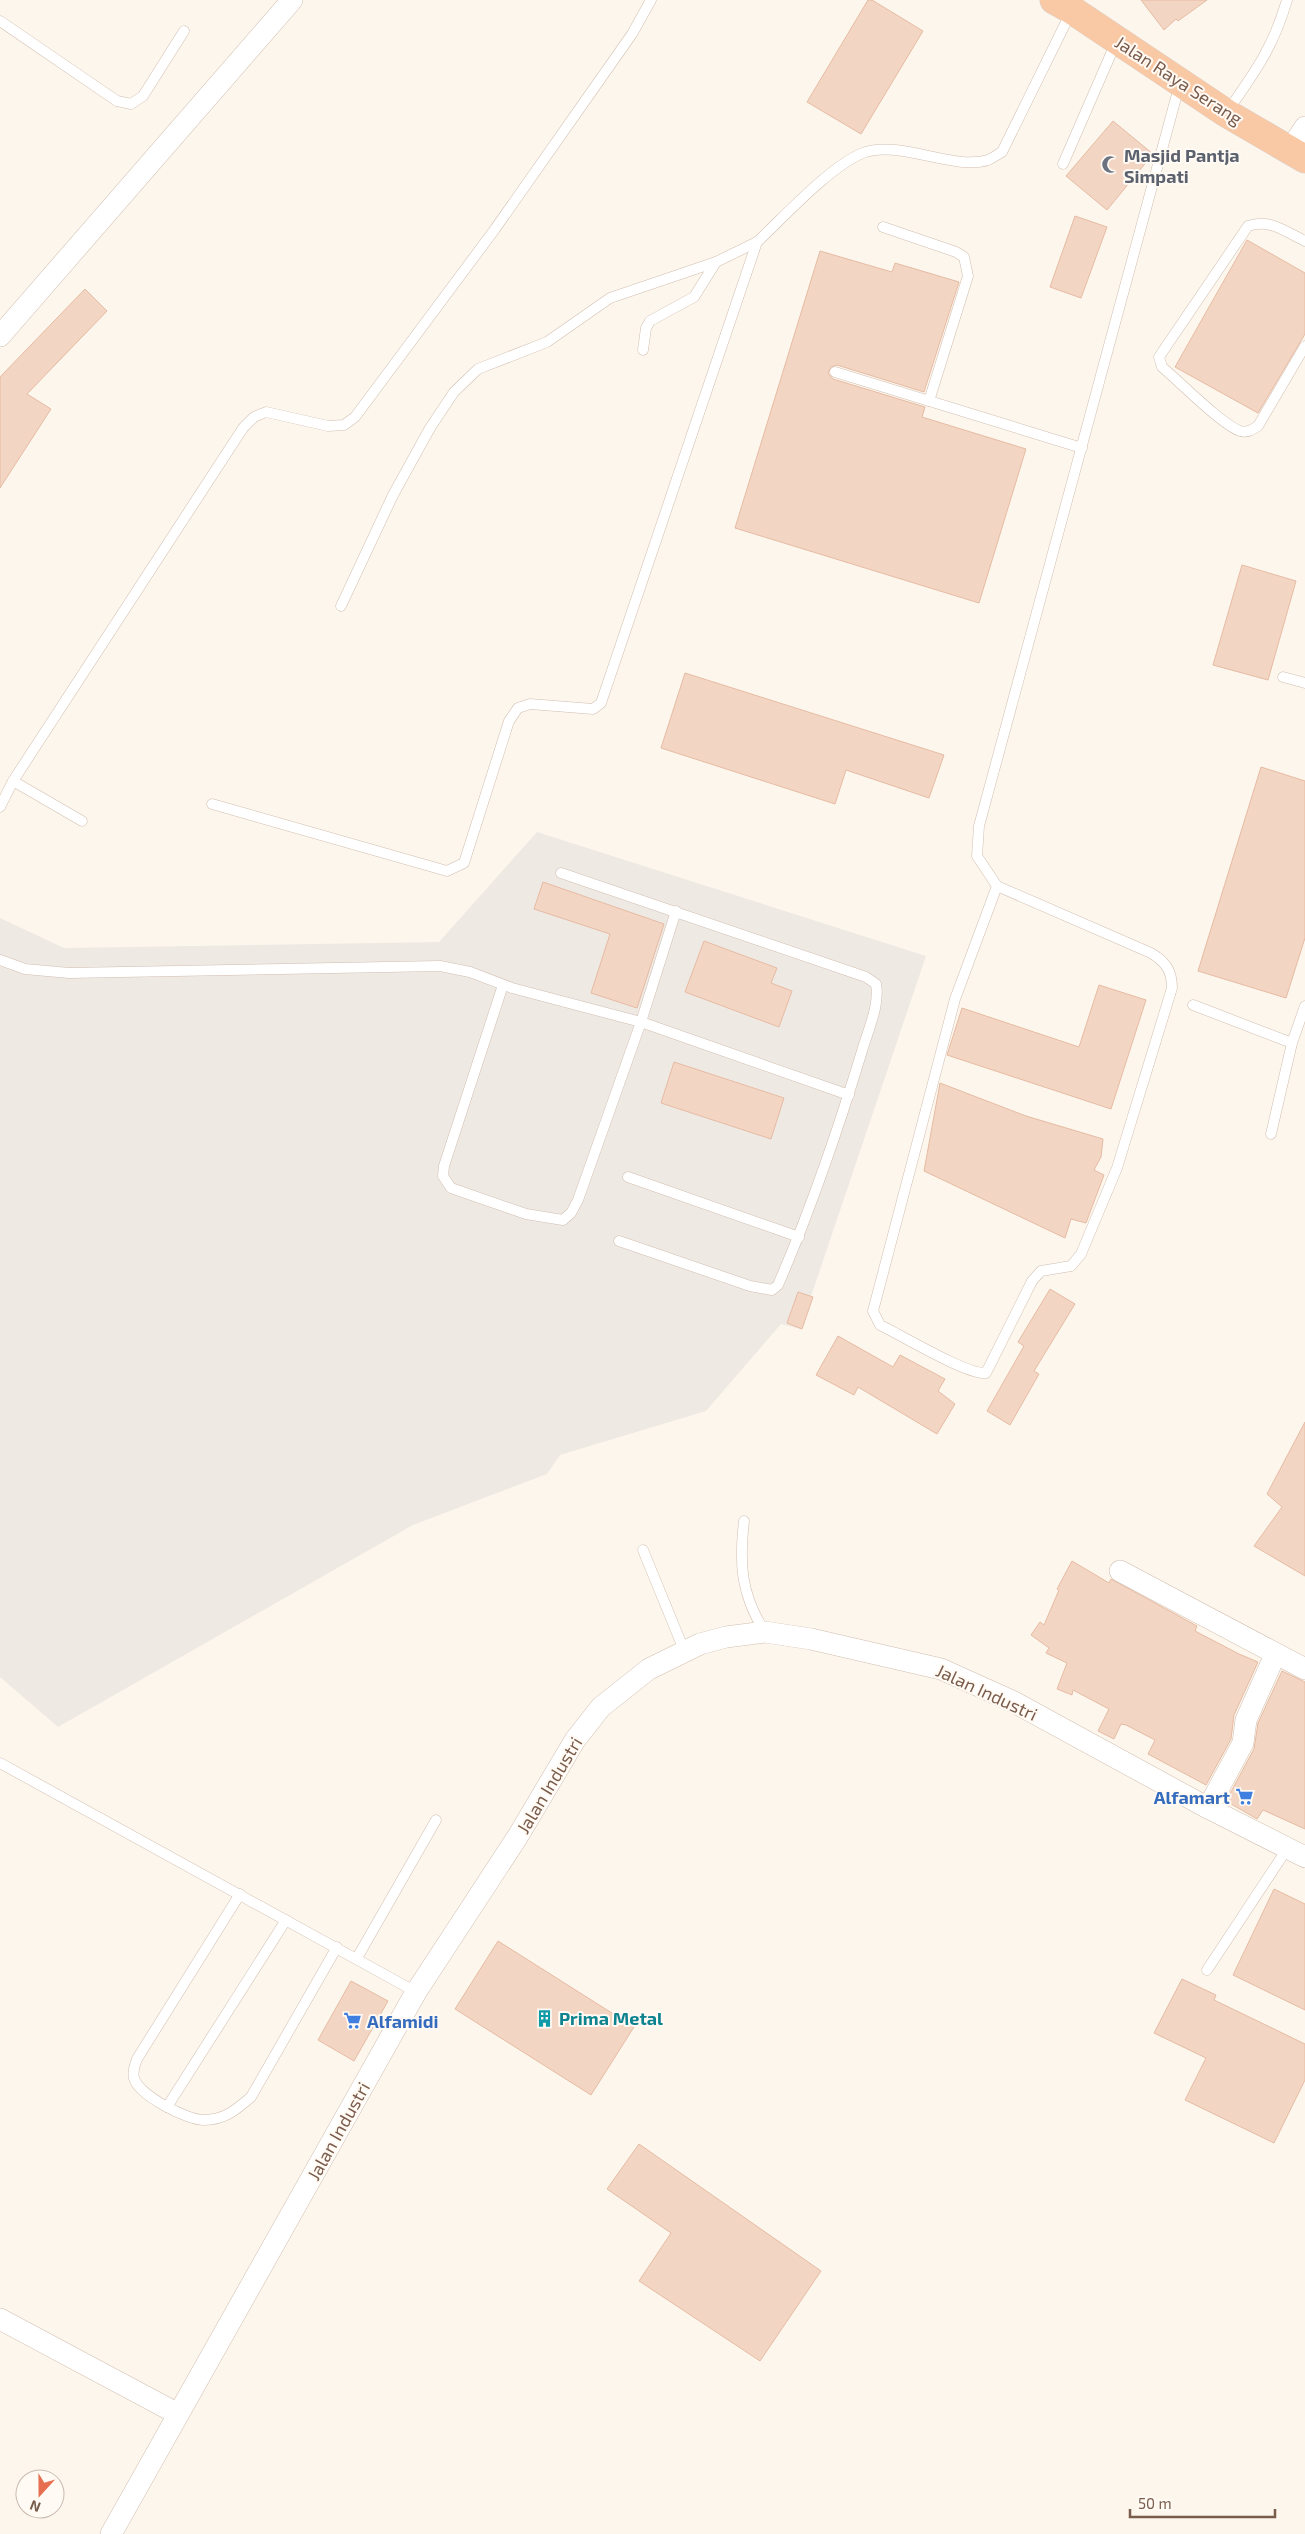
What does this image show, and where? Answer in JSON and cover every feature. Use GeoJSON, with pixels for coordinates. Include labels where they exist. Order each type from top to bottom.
{"type":"FeatureCollection","features":[{"type":"Feature","properties":{"kind":"highway","name":"Jalan Raya Serang"},"geometry":{"type":"LineString","coordinates":[[1063,5],[1226,113],[1298,154]]}},
{"type":"Feature","properties":{"kind":"street"},"geometry":{"type":"LineString","coordinates":[[0,336],[292,0]]}},
{"type":"Feature","properties":{"kind":"street"},"geometry":{"type":"LineString","coordinates":[[1298,154],[1305,127]]}},
{"type":"Feature","properties":{"kind":"street"},"geometry":{"type":"LineString","coordinates":[[1120,1571],[1275,1655],[1305,1669]]}},
{"type":"Feature","properties":{"kind":"street","name":"Jalan Industri"},"geometry":{"type":"LineString","coordinates":[[111,2534],[416,1992],[518,1836],[549,1781],[586,1725],[614,1695],[650,1669],[684,1650],[726,1637],[765,1632],[811,1639],[942,1669],[1012,1701],[1208,1808],[1296,1853]]}},
{"type":"Feature","properties":{"kind":"street"},"geometry":{"type":"LineString","coordinates":[[1208,1808],[1243,1744],[1246,1720],[1275,1655]]}},
{"type":"Feature","properties":{"kind":"street"},"geometry":{"type":"LineString","coordinates":[[0,2319],[178,2414]]}},
{"type":"Feature","properties":{"kind":"lane"},"geometry":{"type":"LineString","coordinates":[[0,807],[13,781],[243,428],[254,417],[266,412],[328,426],[344,425],[355,417],[500,222],[632,34],[652,0]]}},
{"type":"Feature","properties":{"kind":"lane"},"geometry":{"type":"LineString","coordinates":[[1226,113],[1264,60],[1279,27],[1287,0]]}},
{"type":"Feature","properties":{"kind":"lane"},"geometry":{"type":"LineString","coordinates":[[341,606],[393,494],[430,428],[454,392],[478,369],[547,342],[610,298],[716,262],[757,242],[816,186],[863,152],[882,150],[967,161],[988,160],[1002,152],[1063,5]]}},
{"type":"Feature","properties":{"kind":"lane"},"geometry":{"type":"LineString","coordinates":[[0,21],[117,101],[131,104],[143,96],[184,31]]}},
{"type":"Feature","properties":{"kind":"lane"},"geometry":{"type":"LineString","coordinates":[[1063,164],[1118,40]]}},
{"type":"Feature","properties":{"kind":"lane"},"geometry":{"type":"LineString","coordinates":[[997,886],[955,999],[873,1311],[880,1325],[969,1370],[982,1373],[986,1373],[1032,1281],[1041,1271],[1071,1266],[1081,1254],[1117,1168],[1172,988],[1172,974],[1162,960],[1151,953],[997,886],[977,856],[979,826],[1180,82]]}},
{"type":"Feature","properties":{"kind":"lane"},"geometry":{"type":"LineString","coordinates":[[1305,241],[1270,223],[1259,222],[1248,226],[1160,357],[1162,367],[1228,424],[1241,432],[1251,431],[1258,426],[1305,346]]}},
{"type":"Feature","properties":{"kind":"lane"},"geometry":{"type":"LineString","coordinates":[[883,227],[956,252],[964,257],[967,267],[968,276],[930,401]]}},
{"type":"Feature","properties":{"kind":"lane"},"geometry":{"type":"LineString","coordinates":[[212,804],[447,871],[464,863],[509,721],[518,708],[530,704],[580,710],[593,709],[601,703],[757,242]]}},
{"type":"Feature","properties":{"kind":"lane"},"geometry":{"type":"LineString","coordinates":[[643,350],[646,328],[650,321],[694,297],[716,262]]}},
{"type":"Feature","properties":{"kind":"lane"},"geometry":{"type":"LineString","coordinates":[[835,372],[1082,448]]}},
{"type":"Feature","properties":{"kind":"lane"},"geometry":{"type":"LineString","coordinates":[[1283,677],[1305,683]]}},
{"type":"Feature","properties":{"kind":"lane"},"geometry":{"type":"LineString","coordinates":[[13,781],[82,821]]}},
{"type":"Feature","properties":{"kind":"lane"},"geometry":{"type":"LineString","coordinates":[[561,873],[866,977],[876,984],[875,1006],[849,1095],[799,1237],[778,1285],[772,1290],[750,1286],[619,1241]]}},
{"type":"Feature","properties":{"kind":"lane"},"geometry":{"type":"LineString","coordinates":[[503,986],[444,1166],[443,1176],[451,1188],[526,1214],[563,1220],[571,1213],[578,1200],[641,1022],[676,911]]}},
{"type":"Feature","properties":{"kind":"lane"},"geometry":{"type":"LineString","coordinates":[[0,960],[25,969],[69,973],[440,966],[470,972],[503,986],[641,1022],[849,1095]]}},
{"type":"Feature","properties":{"kind":"lane"},"geometry":{"type":"LineString","coordinates":[[1193,1005],[1292,1043]]}},
{"type":"Feature","properties":{"kind":"lane"},"geometry":{"type":"LineString","coordinates":[[1271,1134],[1292,1043],[1305,1006]]}},
{"type":"Feature","properties":{"kind":"lane"},"geometry":{"type":"LineString","coordinates":[[628,1177],[799,1237]]}},
{"type":"Feature","properties":{"kind":"lane"},"geometry":{"type":"LineString","coordinates":[[744,1521],[741,1571],[751,1611],[765,1632]]}},
{"type":"Feature","properties":{"kind":"lane"},"geometry":{"type":"LineString","coordinates":[[643,1550],[684,1650]]}},
{"type":"Feature","properties":{"kind":"lane"},"geometry":{"type":"LineString","coordinates":[[0,1763],[416,1992]]}},
{"type":"Feature","properties":{"kind":"lane"},"geometry":{"type":"LineString","coordinates":[[357,1958],[436,1820]]}},
{"type":"Feature","properties":{"kind":"lane"},"geometry":{"type":"LineString","coordinates":[[1207,1970],[1296,1853]]}},
{"type":"Feature","properties":{"kind":"lane"},"geometry":{"type":"LineString","coordinates":[[240,1894],[137,2059],[133,2070],[134,2078],[140,2090],[167,2107],[202,2120],[233,2113],[251,2097],[337,1948]]}},
{"type":"Feature","properties":{"kind":"lane"},"geometry":{"type":"LineString","coordinates":[[167,2107],[286,1920]]}},
{"type":"Feature","properties":{"kind":"shaded area"},"geometry":{"type":"Polygon","coordinates":[[[537,832],[926,956],[800,1329],[781,1324],[706,1411],[560,1455],[547,1474],[413,1525],[58,1727],[0,1677],[0,918],[64,948],[439,942],[537,832]]]}},
{"type":"Feature","properties":{"kind":"building"},"geometry":{"type":"Polygon","coordinates":[[[868,0],[872,0],[923,31],[861,134],[807,102],[868,0]]]}},
{"type":"Feature","properties":{"kind":"building"},"geometry":{"type":"Polygon","coordinates":[[[1141,0],[1207,0],[1178,21],[1176,19],[1164,30],[1141,0]]]}},
{"type":"Feature","properties":{"kind":"building","name":"Masjid Pantja Simpati"},"geometry":{"type":"Polygon","coordinates":[[[1113,121],[1153,154],[1107,210],[1066,176],[1113,121]]]}},
{"type":"Feature","properties":{"kind":"building"},"geometry":{"type":"Polygon","coordinates":[[[1075,216],[1107,227],[1081,298],[1050,287],[1075,216]]]}},
{"type":"Feature","properties":{"kind":"building"},"geometry":{"type":"Polygon","coordinates":[[[1247,240],[1305,273],[1305,334],[1258,413],[1175,367],[1247,240]]]}},
{"type":"Feature","properties":{"kind":"building"},"geometry":{"type":"Polygon","coordinates":[[[820,251],[892,272],[895,263],[959,282],[924,392],[837,365],[831,367],[828,373],[833,379],[925,407],[922,417],[1026,449],[979,603],[735,528],[820,251]]]}},
{"type":"Feature","properties":{"kind":"building"},"geometry":{"type":"Polygon","coordinates":[[[85,289],[107,311],[27,394],[51,409],[0,488],[0,377],[85,289]]]}},
{"type":"Feature","properties":{"kind":"building"},"geometry":{"type":"Polygon","coordinates":[[[1242,565],[1296,581],[1268,680],[1213,665],[1242,565]]]}},
{"type":"Feature","properties":{"kind":"building"},"geometry":{"type":"Polygon","coordinates":[[[685,673],[944,755],[929,798],[846,770],[835,804],[661,748],[685,673]]]}},
{"type":"Feature","properties":{"kind":"building"},"geometry":{"type":"Polygon","coordinates":[[[1261,767],[1305,781],[1305,938],[1286,998],[1198,971],[1261,767]]]}},
{"type":"Feature","properties":{"kind":"building"},"geometry":{"type":"Polygon","coordinates":[[[543,882],[664,924],[637,1008],[591,993],[610,934],[534,909],[543,882]]]}},
{"type":"Feature","properties":{"kind":"building"},"geometry":{"type":"Polygon","coordinates":[[[704,941],[777,968],[771,983],[792,991],[779,1027],[685,992],[704,941]]]}},
{"type":"Feature","properties":{"kind":"building"},"geometry":{"type":"Polygon","coordinates":[[[1099,985],[1146,1000],[1111,1109],[947,1055],[962,1008],[1079,1047],[1099,985]]]}},
{"type":"Feature","properties":{"kind":"building"},"geometry":{"type":"Polygon","coordinates":[[[674,1062],[784,1098],[771,1139],[661,1103],[674,1062]]]}},
{"type":"Feature","properties":{"kind":"building"},"geometry":{"type":"Polygon","coordinates":[[[940,1083],[1026,1116],[1103,1139],[1101,1157],[1094,1170],[1104,1175],[1086,1223],[1071,1219],[1065,1238],[924,1171],[940,1083]]]}},
{"type":"Feature","properties":{"kind":"building"},"geometry":{"type":"Polygon","coordinates":[[[1050,1289],[1075,1304],[1034,1371],[1039,1374],[1010,1425],[987,1411],[1024,1346],[1018,1342],[1050,1289]]]}},
{"type":"Feature","properties":{"kind":"building"},"geometry":{"type":"Polygon","coordinates":[[[798,1292],[813,1297],[802,1329],[787,1323],[798,1292]]]}},
{"type":"Feature","properties":{"kind":"building"},"geometry":{"type":"Polygon","coordinates":[[[838,1336],[893,1367],[900,1355],[945,1379],[938,1391],[955,1404],[937,1434],[858,1387],[854,1395],[816,1375],[838,1336]]]}},
{"type":"Feature","properties":{"kind":"building"},"geometry":{"type":"Polygon","coordinates":[[[1305,1422],[1305,1576],[1254,1546],[1282,1507],[1267,1494],[1305,1422]]]}},
{"type":"Feature","properties":{"kind":"building"},"geometry":{"type":"Polygon","coordinates":[[[1072,1561],[1109,1583],[1111,1579],[1197,1626],[1195,1631],[1258,1662],[1234,1715],[1231,1739],[1206,1785],[1148,1754],[1155,1740],[1126,1725],[1121,1724],[1114,1739],[1098,1731],[1109,1709],[1073,1690],[1072,1695],[1057,1689],[1067,1663],[1046,1653],[1049,1648],[1031,1635],[1040,1622],[1044,1625],[1059,1590],[1057,1589],[1072,1561]]]}},
{"type":"Feature","properties":{"kind":"building"},"geometry":{"type":"Polygon","coordinates":[[[1282,1671],[1305,1682],[1305,1829],[1263,1810],[1257,1819],[1226,1801],[1254,1749],[1258,1723],[1282,1671]]]}},
{"type":"Feature","properties":{"kind":"building"},"geometry":{"type":"Polygon","coordinates":[[[1274,1889],[1305,1904],[1305,2010],[1233,1975],[1274,1889]]]}},
{"type":"Feature","properties":{"kind":"building","name":"Prima Metal"},"geometry":{"type":"Polygon","coordinates":[[[498,1941],[634,2027],[591,2095],[455,2009],[498,1941]]]}},
{"type":"Feature","properties":{"kind":"building"},"geometry":{"type":"Polygon","coordinates":[[[1182,1979],[1216,1995],[1214,2000],[1305,2044],[1305,2080],[1274,2143],[1185,2100],[1206,2058],[1154,2033],[1182,1979]]]}},
{"type":"Feature","properties":{"kind":"building","name":"Alfamidi"},"geometry":{"type":"Polygon","coordinates":[[[351,1981],[388,2001],[354,2061],[318,2040],[351,1981]]]}},
{"type":"Feature","properties":{"kind":"building"},"geometry":{"type":"Polygon","coordinates":[[[639,2144],[821,2271],[760,2361],[639,2281],[671,2233],[607,2189],[639,2144]]]}},
{"type":"Feature","properties":{"kind":"place","name":"Masjid Pantja Simpati"},"geometry":{"type":"Point","coordinates":[1110,165]}},
{"type":"Feature","properties":{"kind":"place","name":"Alfamart"},"geometry":{"type":"Point","coordinates":[1244,1797]}},
{"type":"Feature","properties":{"kind":"place","name":"Prima Metal"},"geometry":{"type":"Point","coordinates":[545,2018]}},
{"type":"Feature","properties":{"kind":"place","name":"Alfamidi"},"geometry":{"type":"Point","coordinates":[353,2021]}}]}
